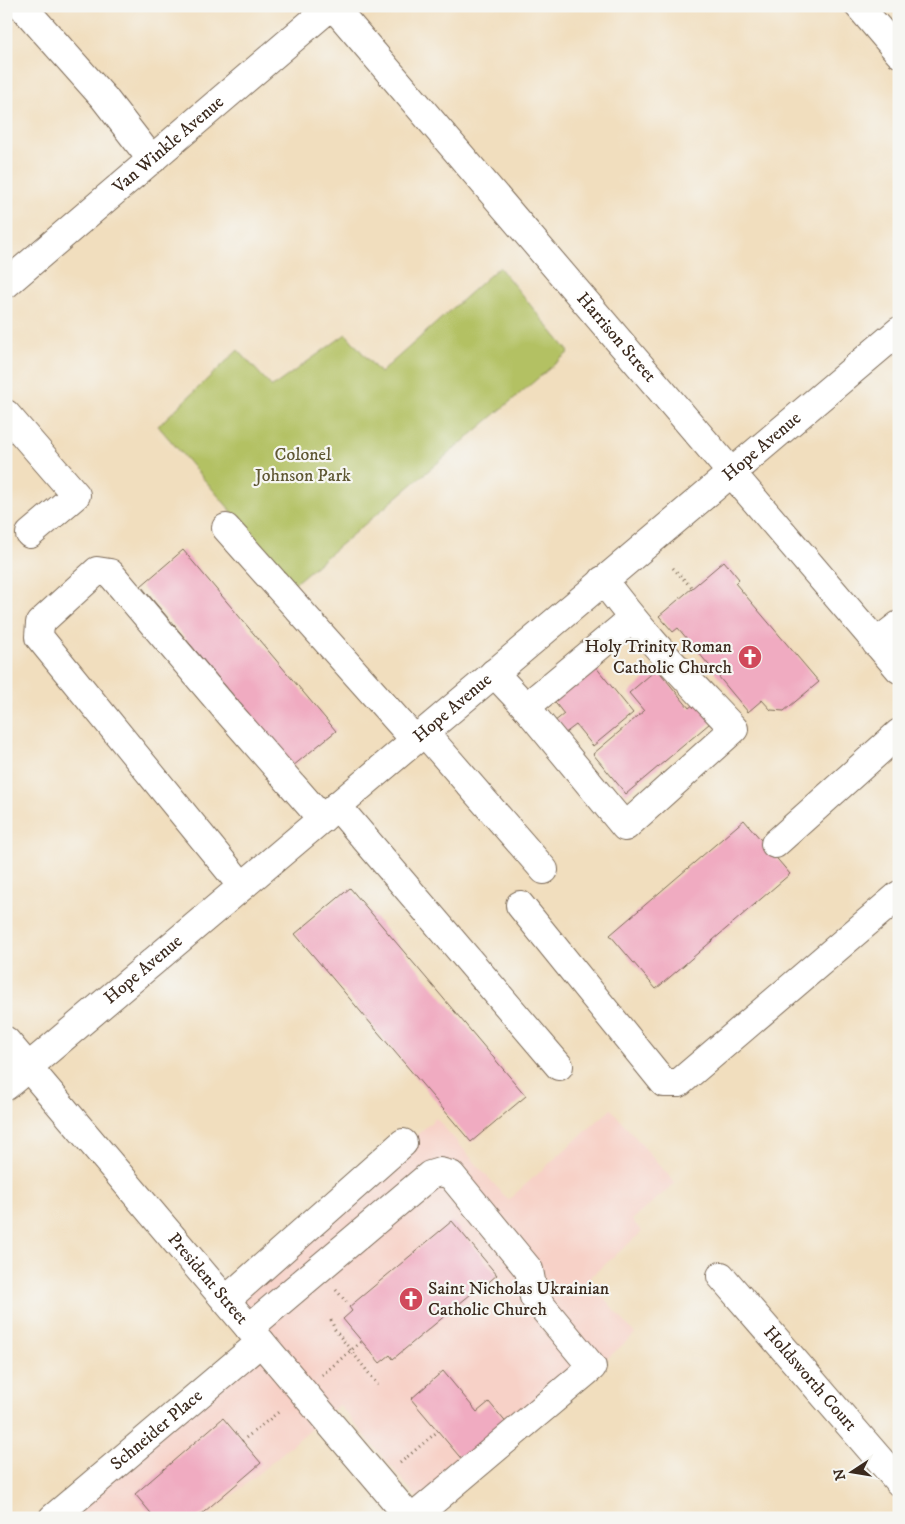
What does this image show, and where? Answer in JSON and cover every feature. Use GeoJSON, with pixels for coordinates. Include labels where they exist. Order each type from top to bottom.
{"type":"FeatureCollection","features":[{"type":"Feature","properties":{"kind":"street"},"geometry":{"type":"LineString","coordinates":[[22,6],[104,98],[152,160]]}},
{"type":"Feature","properties":{"kind":"street","name":"Van Winkle Avenue"},"geometry":{"type":"LineString","coordinates":[[6,284],[332,6]]}},
{"type":"Feature","properties":{"kind":"street","name":"Harrison Street"},"geometry":{"type":"LineString","coordinates":[[332,6],[899,670]]}},
{"type":"Feature","properties":{"kind":"street"},"geometry":{"type":"LineString","coordinates":[[859,6],[899,53]]}},
{"type":"Feature","properties":{"kind":"street","name":"Hope Avenue"},"geometry":{"type":"LineString","coordinates":[[6,1086],[899,331]]}},
{"type":"Feature","properties":{"kind":"street"},"geometry":{"type":"LineString","coordinates":[[6,414],[76,495],[30,534]]}},
{"type":"Feature","properties":{"kind":"street"},"geometry":{"type":"LineString","coordinates":[[226,528],[544,870]]}},
{"type":"Feature","properties":{"kind":"street"},"geometry":{"type":"LineString","coordinates":[[242,886],[39,637],[40,623],[97,571],[110,573],[230,714],[330,812],[559,1066]]}},
{"type":"Feature","properties":{"kind":"street"},"geometry":{"type":"LineString","coordinates":[[494,673],[526,707],[626,827],[734,729],[665,657],[632,619],[604,580]]}},
{"type":"Feature","properties":{"kind":"street"},"geometry":{"type":"LineString","coordinates":[[526,707],[632,619]]}},
{"type":"Feature","properties":{"kind":"street"},"geometry":{"type":"LineString","coordinates":[[876,643],[899,625]]}},
{"type":"Feature","properties":{"kind":"street"},"geometry":{"type":"LineString","coordinates":[[774,844],[899,733]]}},
{"type":"Feature","properties":{"kind":"street"},"geometry":{"type":"LineString","coordinates":[[520,905],[664,1083],[671,1084],[679,1083],[899,895]]}},
{"type":"Feature","properties":{"kind":"street","name":"President Street"},"geometry":{"type":"LineString","coordinates":[[6,1041],[411,1518]]}},
{"type":"Feature","properties":{"kind":"street"},"geometry":{"type":"LineString","coordinates":[[226,1300],[403,1143]]}},
{"type":"Feature","properties":{"kind":"street","name":"Schneider Place"},"geometry":{"type":"LineString","coordinates":[[53,1518],[430,1175],[440,1172],[451,1175],[529,1270],[534,1297],[592,1367],[411,1518]]}},
{"type":"Feature","properties":{"kind":"street","name":"Holdsworth Court"},"geometry":{"type":"LineString","coordinates":[[721,1276],[899,1482]]}},
{"type":"Feature","properties":{"kind":"path"},"geometry":{"type":"LineString","coordinates":[[673,568],[692,588]]}},
{"type":"Feature","properties":{"kind":"path"},"geometry":{"type":"LineString","coordinates":[[331,1320],[335,1330],[378,1385]]}},
{"type":"Feature","properties":{"kind":"path"},"geometry":{"type":"LineString","coordinates":[[318,1378],[362,1341]]}},
{"type":"Feature","properties":{"kind":"path"},"geometry":{"type":"LineString","coordinates":[[242,1441],[281,1410]]}},
{"type":"Feature","properties":{"kind":"path"},"geometry":{"type":"LineString","coordinates":[[400,1462],[438,1431]]}},
{"type":"Feature","properties":{"kind":"shaded area"},"geometry":{"type":"Polygon","coordinates":[[[611,1109],[675,1183],[632,1220],[642,1232],[588,1279],[635,1334],[431,1514],[339,1405],[206,1518],[66,1518],[272,1336],[236,1294],[436,1118],[508,1200],[611,1109]]]}},
{"type":"Feature","properties":{"kind":"green space","name":"Colonel Johnson Park"},"geometry":{"type":"Polygon","coordinates":[[[499,267],[569,352],[294,584],[158,426],[238,350],[272,387],[346,334],[380,373],[499,267]]]}},
{"type":"Feature","properties":{"kind":"building"},"geometry":{"type":"Polygon","coordinates":[[[183,550],[336,731],[293,766],[141,586],[183,550]]]}},
{"type":"Feature","properties":{"kind":"building","name":"Holy Trinity Roman Catholic Church"},"geometry":{"type":"Polygon","coordinates":[[[724,561],[739,579],[735,583],[819,682],[784,711],[771,710],[762,700],[748,712],[678,628],[673,632],[659,616],[724,561]]]}},
{"type":"Feature","properties":{"kind":"building"},"geometry":{"type":"Polygon","coordinates":[[[591,661],[633,713],[593,746],[576,725],[564,734],[554,722],[564,714],[549,695],[591,661]]]}},
{"type":"Feature","properties":{"kind":"building"},"geometry":{"type":"Polygon","coordinates":[[[657,669],[689,708],[700,699],[716,718],[626,794],[593,754],[644,711],[629,693],[657,669]]]}},
{"type":"Feature","properties":{"kind":"building"},"geometry":{"type":"Polygon","coordinates":[[[744,820],[790,874],[656,989],[610,935],[744,820]]]}},
{"type":"Feature","properties":{"kind":"building"},"geometry":{"type":"Polygon","coordinates":[[[350,888],[526,1096],[471,1142],[295,934],[350,888]]]}},
{"type":"Feature","properties":{"kind":"building","name":"Saint Nicholas Ukrainian Catholic Church"},"geometry":{"type":"Polygon","coordinates":[[[452,1221],[497,1275],[478,1291],[477,1289],[393,1359],[390,1355],[380,1363],[343,1319],[352,1311],[349,1307],[452,1221]]]}},
{"type":"Feature","properties":{"kind":"building"},"geometry":{"type":"Polygon","coordinates":[[[443,1371],[477,1412],[489,1402],[508,1425],[464,1462],[411,1399],[443,1371]]]}},
{"type":"Feature","properties":{"kind":"building"},"geometry":{"type":"Polygon","coordinates":[[[223,1418],[261,1463],[197,1518],[155,1518],[135,1494],[223,1418]]]}},
{"type":"Feature","properties":{"kind":"place","name":"Holy Trinity Roman Catholic Church"},"geometry":{"type":"Point","coordinates":[750,657]}},
{"type":"Feature","properties":{"kind":"place","name":"Saint Nicholas Ukrainian Catholic Church"},"geometry":{"type":"Point","coordinates":[411,1299]}}]}
